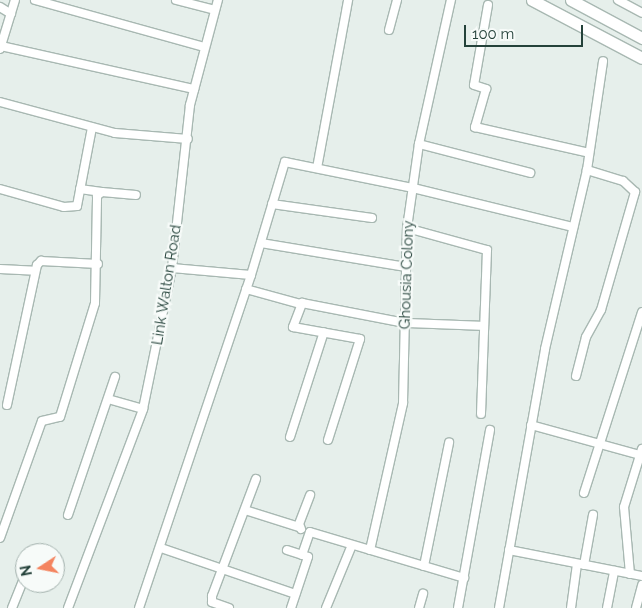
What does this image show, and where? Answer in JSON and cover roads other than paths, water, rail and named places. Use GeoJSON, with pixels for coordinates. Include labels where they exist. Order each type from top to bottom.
{"type":"FeatureCollection","features":[{"type":"Feature","properties":{"kind":"main road"},"geometry":{"type":"LineString","coordinates":[[532,0],[642,58]]}},
{"type":"Feature","properties":{"kind":"main road"},"geometry":{"type":"LineString","coordinates":[[571,0],[642,38]]}},
{"type":"Feature","properties":{"kind":"street"},"geometry":{"type":"LineString","coordinates":[[15,0],[0,48],[194,89]]}},
{"type":"Feature","properties":{"kind":"street"},"geometry":{"type":"LineString","coordinates":[[35,0],[205,47]]}},
{"type":"Feature","properties":{"kind":"street"},"geometry":{"type":"LineString","coordinates":[[176,0],[215,10]]}},
{"type":"Feature","properties":{"kind":"street","name":"Link Walton Road"},"geometry":{"type":"LineString","coordinates":[[68,608],[143,409],[172,268],[194,89],[218,0]]}},
{"type":"Feature","properties":{"kind":"street"},"geometry":{"type":"LineString","coordinates":[[317,168],[348,0]]}},
{"type":"Feature","properties":{"kind":"street"},"geometry":{"type":"LineString","coordinates":[[389,30],[397,0]]}},
{"type":"Feature","properties":{"kind":"street","name":"Ghousia Colony"},"geometry":{"type":"LineString","coordinates":[[370,550],[403,403],[407,228],[419,144],[451,0]]}},
{"type":"Feature","properties":{"kind":"street"},"geometry":{"type":"LineString","coordinates":[[618,0],[642,13]]}},
{"type":"Feature","properties":{"kind":"street"},"geometry":{"type":"LineString","coordinates":[[488,5],[474,86],[486,89],[476,128],[589,153]]}},
{"type":"Feature","properties":{"kind":"street"},"geometry":{"type":"LineString","coordinates":[[0,8],[11,14]]}},
{"type":"Feature","properties":{"kind":"street"},"geometry":{"type":"LineString","coordinates":[[499,608],[531,425],[573,226],[587,170],[603,61]]}},
{"type":"Feature","properties":{"kind":"street"},"geometry":{"type":"LineString","coordinates":[[0,102],[114,134],[188,139]]}},
{"type":"Feature","properties":{"kind":"street"},"geometry":{"type":"LineString","coordinates":[[0,189],[72,208],[77,206],[92,127]]}},
{"type":"Feature","properties":{"kind":"street"},"geometry":{"type":"LineString","coordinates":[[419,144],[530,173]]}},
{"type":"Feature","properties":{"kind":"street"},"geometry":{"type":"LineString","coordinates":[[140,608],[162,548],[251,275],[284,162],[413,188],[573,226]]}},
{"type":"Feature","properties":{"kind":"street"},"geometry":{"type":"LineString","coordinates":[[576,376],[586,337],[601,310],[638,193],[623,181],[587,170]]}},
{"type":"Feature","properties":{"kind":"street"},"geometry":{"type":"LineString","coordinates":[[80,189],[136,195]]}},
{"type":"Feature","properties":{"kind":"street"},"geometry":{"type":"LineString","coordinates":[[0,538],[42,421],[60,417],[96,303],[98,264],[97,196],[102,192]]}},
{"type":"Feature","properties":{"kind":"street"},"geometry":{"type":"LineString","coordinates":[[272,204],[372,218]]}},
{"type":"Feature","properties":{"kind":"street"},"geometry":{"type":"LineString","coordinates":[[407,228],[487,250],[489,257],[482,326],[480,414]]}},
{"type":"Feature","properties":{"kind":"street"},"geometry":{"type":"LineString","coordinates":[[261,244],[406,266]]}},
{"type":"Feature","properties":{"kind":"street"},"geometry":{"type":"LineString","coordinates":[[7,405],[35,271],[41,261],[98,264]]}},
{"type":"Feature","properties":{"kind":"street"},"geometry":{"type":"LineString","coordinates":[[172,268],[251,275]]}},
{"type":"Feature","properties":{"kind":"street"},"geometry":{"type":"LineString","coordinates":[[0,269],[35,271]]}},
{"type":"Feature","properties":{"kind":"street"},"geometry":{"type":"LineString","coordinates":[[246,289],[300,304],[305,302],[405,323],[482,326]]}},
{"type":"Feature","properties":{"kind":"street"},"geometry":{"type":"LineString","coordinates":[[300,304],[293,326],[360,338],[328,440]]}},
{"type":"Feature","properties":{"kind":"street"},"geometry":{"type":"LineString","coordinates":[[584,493],[598,442],[640,326],[642,312]]}},
{"type":"Feature","properties":{"kind":"street"},"geometry":{"type":"LineString","coordinates":[[290,437],[324,332]]}},
{"type":"Feature","properties":{"kind":"street"},"geometry":{"type":"LineString","coordinates":[[68,515],[115,377]]}},
{"type":"Feature","properties":{"kind":"street"},"geometry":{"type":"LineString","coordinates":[[108,398],[143,409]]}},
{"type":"Feature","properties":{"kind":"street"},"geometry":{"type":"LineString","coordinates":[[531,425],[641,452],[624,507],[630,574]]}},
{"type":"Feature","properties":{"kind":"street"},"geometry":{"type":"LineString","coordinates":[[458,608],[490,430]]}},
{"type":"Feature","properties":{"kind":"street"},"geometry":{"type":"LineString","coordinates":[[424,566],[449,443]]}},
{"type":"Feature","properties":{"kind":"street"},"geometry":{"type":"LineString","coordinates":[[229,608],[211,599],[256,479]]}},
{"type":"Feature","properties":{"kind":"street"},"geometry":{"type":"LineString","coordinates":[[299,527],[310,495]]}},
{"type":"Feature","properties":{"kind":"street"},"geometry":{"type":"LineString","coordinates":[[245,510],[310,532],[464,578]]}},
{"type":"Feature","properties":{"kind":"street"},"geometry":{"type":"LineString","coordinates":[[571,608],[593,515]]}},
{"type":"Feature","properties":{"kind":"street"},"geometry":{"type":"LineString","coordinates":[[302,555],[310,532]]}},
{"type":"Feature","properties":{"kind":"street"},"geometry":{"type":"LineString","coordinates":[[326,608],[352,545]]}},
{"type":"Feature","properties":{"kind":"street"},"geometry":{"type":"LineString","coordinates":[[162,548],[296,594]]}},
{"type":"Feature","properties":{"kind":"street"},"geometry":{"type":"LineString","coordinates":[[287,550],[308,559],[290,608]]}},
{"type":"Feature","properties":{"kind":"street"},"geometry":{"type":"LineString","coordinates":[[509,550],[642,576]]}},
{"type":"Feature","properties":{"kind":"street"},"geometry":{"type":"LineString","coordinates":[[608,608],[614,571]]}},
{"type":"Feature","properties":{"kind":"street"},"geometry":{"type":"LineString","coordinates":[[636,608],[642,585]]}},
{"type":"Feature","properties":{"kind":"street"},"geometry":{"type":"LineString","coordinates":[[12,608],[18,593]]}},
{"type":"Feature","properties":{"kind":"street"},"geometry":{"type":"LineString","coordinates":[[419,608],[423,594]]}}]}
